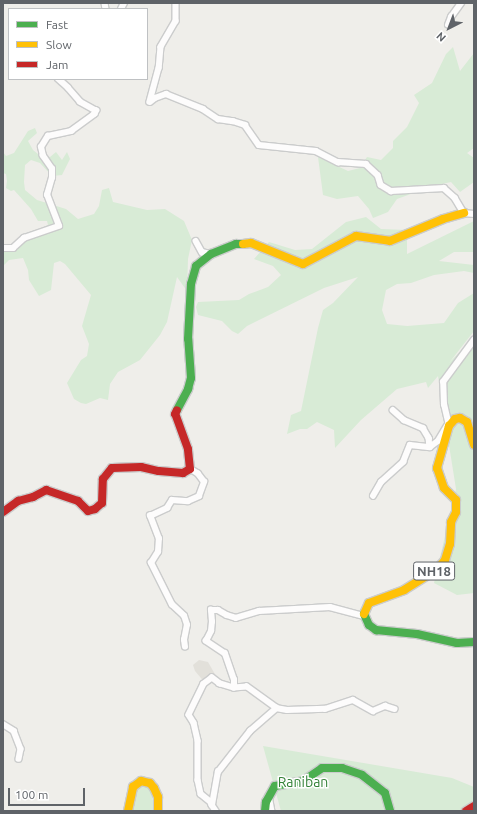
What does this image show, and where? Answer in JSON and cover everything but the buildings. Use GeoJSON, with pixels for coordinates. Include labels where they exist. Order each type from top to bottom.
{"type":"FeatureCollection","features":[{"type":"Feature","properties":{"kind":"street"},"geometry":{"type":"LineString","coordinates":[[176,3],[176,21],[161,47],[159,68],[150,102],[155,98],[166,94],[203,108],[218,119],[233,121],[245,125],[259,145],[316,151],[338,162],[366,164],[378,175],[381,184],[391,191],[444,188],[455,198],[464,213]]}},
{"type":"Feature","properties":{"kind":"street"},"geometry":{"type":"LineString","coordinates":[[448,25],[451,17],[461,3]]}},
{"type":"Feature","properties":{"kind":"street"},"geometry":{"type":"LineString","coordinates":[[3,248],[13,248],[24,238],[59,226],[47,195],[52,178],[52,168],[43,156],[41,147],[48,136],[71,131],[96,111],[80,102],[59,80]]}},
{"type":"Feature","properties":{"kind":"street"},"geometry":{"type":"LineString","coordinates":[[190,469],[188,449],[183,432],[175,414],[188,389],[191,378],[188,339],[191,284],[196,266],[212,254],[236,244],[251,243],[303,264],[356,236],[390,241],[444,219],[464,213],[474,214]]}},
{"type":"Feature","properties":{"kind":"street"},"geometry":{"type":"LineString","coordinates":[[196,240],[202,252],[212,254]]}},
{"type":"Feature","properties":{"kind":"street"},"geometry":{"type":"LineString","coordinates":[[449,425],[444,405],[443,382],[474,340]]}},
{"type":"Feature","properties":{"kind":"street"},"geometry":{"type":"LineString","coordinates":[[393,410],[404,420],[423,428],[429,438],[430,447]]}},
{"type":"Feature","properties":{"kind":"street"},"geometry":{"type":"LineString","coordinates":[[373,496],[381,482],[403,462],[410,445],[430,447],[438,441],[455,419],[464,419],[471,429],[474,445]]}},
{"type":"Feature","properties":{"kind":"street","name":"NH18"},"geometry":{"type":"LineString","coordinates":[[364,616],[365,610],[369,603],[404,590],[437,569],[445,560],[450,544],[451,522],[456,512],[456,500],[444,488],[437,468],[449,425]]}},
{"type":"Feature","properties":{"kind":"street"},"geometry":{"type":"LineString","coordinates":[[3,512],[18,501],[33,497],[46,490],[78,501],[88,511],[95,509],[102,503],[103,479],[112,468],[141,467],[159,471],[183,473],[190,469]]}},
{"type":"Feature","properties":{"kind":"street"},"geometry":{"type":"LineString","coordinates":[[185,647],[184,640],[187,625],[184,616],[172,605],[151,563],[158,552],[159,539],[150,516],[167,508],[172,500],[188,501],[199,496],[204,482],[198,474],[190,469]]}},
{"type":"Feature","properties":{"kind":"street"},"geometry":{"type":"LineString","coordinates":[[234,688],[234,680],[225,654],[206,641],[211,631],[211,610],[218,610],[226,615],[236,618],[259,611],[330,607],[364,616],[369,625],[376,630],[417,634],[457,643],[474,642]]}},
{"type":"Feature","properties":{"kind":"street"},"geometry":{"type":"LineString","coordinates":[[216,811],[201,794],[198,780],[198,741],[194,723],[188,715],[204,684],[212,678],[220,684],[234,688],[247,687],[276,708],[287,710],[325,709],[353,700],[373,711],[385,706],[395,709]]}},
{"type":"Feature","properties":{"kind":"street"},"geometry":{"type":"LineString","coordinates":[[212,805],[218,772],[250,731],[276,708]]}},
{"type":"Feature","properties":{"kind":"street"},"geometry":{"type":"LineString","coordinates":[[3,724],[14,732],[21,749],[19,759]]}},
{"type":"Feature","properties":{"kind":"street"},"geometry":{"type":"LineString","coordinates":[[265,811],[266,802],[273,788],[278,784],[303,781],[322,768],[342,768],[362,775],[385,793],[390,811]]}},
{"type":"Feature","properties":{"kind":"street"},"geometry":{"type":"LineString","coordinates":[[128,811],[134,787],[141,781],[150,783],[154,788],[158,797],[158,811]]}},
{"type":"Feature","properties":{"kind":"street"},"geometry":{"type":"LineString","coordinates":[[269,796],[272,811]]}},
{"type":"Feature","properties":{"kind":"street"},"geometry":{"type":"LineString","coordinates":[[466,811],[474,806]]}},
{"type":"Feature","properties":{"kind":"shaded area"},"geometry":{"type":"Polygon","coordinates":[[[199,660],[208,662],[216,676],[206,684],[195,671],[193,665],[199,660]]]}},
{"type":"Feature","properties":{"kind":"green space"},"geometry":{"type":"Polygon","coordinates":[[[453,47],[460,71],[474,53],[474,148],[467,153],[474,158],[474,182],[460,192],[451,182],[433,186],[397,199],[388,212],[373,218],[369,209],[358,196],[337,199],[323,195],[318,157],[348,171],[360,168],[367,157],[381,160],[393,148],[393,141],[407,127],[419,103],[414,95],[432,83],[446,54],[453,47]]]}},
{"type":"Feature","properties":{"kind":"green space"},"geometry":{"type":"Polygon","coordinates":[[[35,128],[37,133],[28,141],[33,150],[38,154],[50,157],[56,152],[62,160],[67,152],[70,159],[62,175],[52,176],[40,163],[31,160],[25,165],[25,190],[37,200],[66,209],[78,219],[94,214],[99,206],[102,190],[109,188],[113,202],[147,210],[165,209],[184,221],[192,240],[188,259],[187,291],[177,277],[167,322],[160,335],[140,360],[118,372],[110,384],[108,400],[100,398],[86,404],[81,403],[74,399],[67,383],[81,360],[87,356],[89,344],[82,326],[91,295],[65,264],[60,261],[54,263],[51,290],[39,296],[29,280],[28,270],[23,258],[9,260],[3,266],[3,247],[16,244],[30,233],[48,225],[47,221],[38,221],[31,209],[14,190],[11,191],[6,188],[6,174],[3,173],[3,152],[6,156],[14,153],[28,131],[35,128]]]}},
{"type":"Feature","properties":{"kind":"green space"},"geometry":{"type":"Polygon","coordinates":[[[366,217],[381,229],[407,230],[407,254],[474,221],[474,252],[454,252],[439,261],[474,265],[474,273],[464,271],[434,275],[411,283],[397,284],[386,290],[382,310],[387,324],[407,326],[444,323],[458,303],[474,293],[474,331],[449,363],[474,337],[474,593],[457,595],[434,583],[456,489],[438,376],[428,388],[426,382],[397,389],[361,420],[335,448],[334,430],[317,422],[307,429],[300,429],[287,434],[291,415],[301,411],[323,310],[333,303],[358,277],[324,288],[247,326],[238,334],[232,331],[222,321],[198,315],[196,307],[198,302],[239,300],[249,294],[268,287],[281,275],[273,266],[254,259],[269,242],[295,250],[312,249],[346,222],[366,217]]]}},
{"type":"Feature","properties":{"kind":"green space","name":"Raniban"},"geometry":{"type":"Polygon","coordinates":[[[263,746],[452,778],[474,787],[474,811],[281,811],[263,746]]]}},
{"type":"Feature","properties":{"kind":"green space"},"geometry":{"type":"Polygon","coordinates":[[[146,785],[151,790],[155,811],[130,811],[135,791],[140,786],[146,785]]]}},
{"type":"Feature","properties":{"kind":"traffic: fast"},"geometry":{"type":"LineString","coordinates":[[177,410],[188,389],[191,378],[188,339],[191,284],[196,266],[211,254],[236,244],[243,244]]}},
{"type":"Feature","properties":{"kind":"traffic: fast"},"geometry":{"type":"LineString","coordinates":[[364,614],[369,625],[376,630],[417,634],[457,643],[474,642]]}},
{"type":"Feature","properties":{"kind":"traffic: fast"},"geometry":{"type":"LineString","coordinates":[[265,811],[266,802],[275,786],[303,781],[322,768],[342,768],[362,775],[385,793],[390,811]]}},
{"type":"Feature","properties":{"kind":"traffic: slow"},"geometry":{"type":"LineString","coordinates":[[243,244],[251,243],[303,264],[356,236],[390,241],[443,219],[464,213]]}},
{"type":"Feature","properties":{"kind":"traffic: slow"},"geometry":{"type":"LineString","coordinates":[[364,614],[369,603],[404,590],[437,569],[445,560],[450,544],[451,522],[456,512],[456,500],[444,488],[437,468],[449,426],[455,419],[460,418],[467,422],[474,445]]}},
{"type":"Feature","properties":{"kind":"traffic: slow"},"geometry":{"type":"LineString","coordinates":[[128,811],[133,787],[141,781],[150,783],[154,788],[158,797],[158,811]]}},
{"type":"Feature","properties":{"kind":"traffic: jam"},"geometry":{"type":"LineString","coordinates":[[3,512],[18,501],[33,497],[46,490],[78,501],[88,511],[95,509],[102,503],[103,479],[112,468],[141,467],[159,471],[183,473],[190,469],[188,449],[175,414],[177,410]]}},
{"type":"Feature","properties":{"kind":"traffic: jam"},"geometry":{"type":"LineString","coordinates":[[466,811],[474,806]]}}]}
